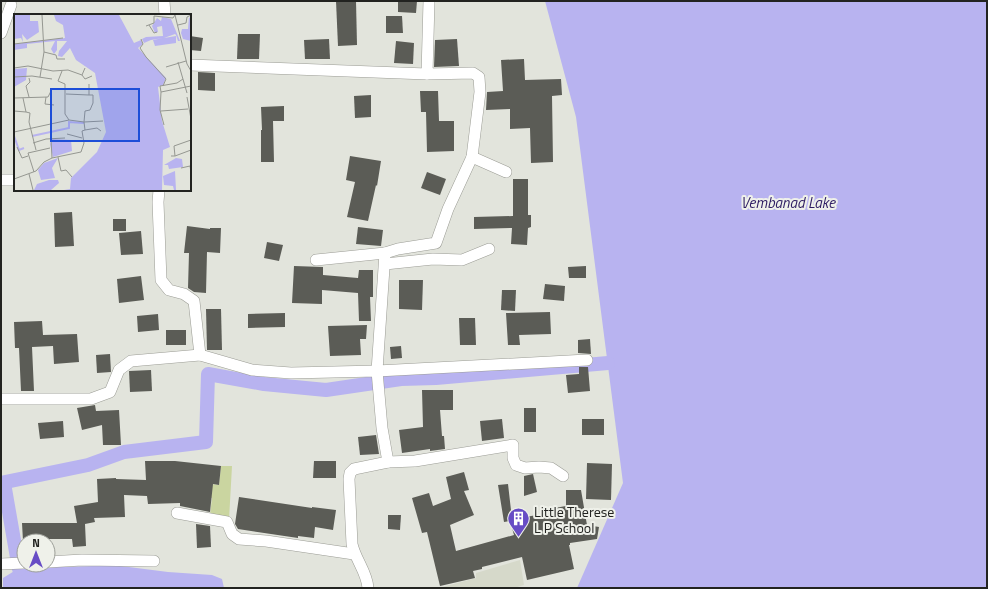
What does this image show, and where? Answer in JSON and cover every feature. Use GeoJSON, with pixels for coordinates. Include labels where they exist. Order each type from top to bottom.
{"type":"FeatureCollection","features":[{"type":"Feature","properties":{"kind":"street"},"geometry":{"type":"LineString","coordinates":[[164,1],[165,14]]}},
{"type":"Feature","properties":{"kind":"street"},"geometry":{"type":"LineString","coordinates":[[427,74],[429,1]]}},
{"type":"Feature","properties":{"kind":"street"},"geometry":{"type":"LineString","coordinates":[[1,33],[11,5]]}},
{"type":"Feature","properties":{"kind":"street"},"geometry":{"type":"LineString","coordinates":[[191,64],[427,74],[473,73],[479,77],[480,92],[472,157],[448,209],[436,243],[398,249],[385,259],[377,378],[382,428],[388,462]]}},
{"type":"Feature","properties":{"kind":"street"},"geometry":{"type":"LineString","coordinates":[[472,157],[506,172]]}},
{"type":"Feature","properties":{"kind":"street"},"geometry":{"type":"LineString","coordinates":[[1,180],[14,180]]}},
{"type":"Feature","properties":{"kind":"street"},"geometry":{"type":"LineString","coordinates":[[159,191],[161,280],[168,290],[184,294],[194,301],[200,355]]}},
{"type":"Feature","properties":{"kind":"street"},"geometry":{"type":"LineString","coordinates":[[316,260],[462,260],[489,250]]}},
{"type":"Feature","properties":{"kind":"street"},"geometry":{"type":"LineString","coordinates":[[1,399],[91,399],[110,392],[118,370],[131,361],[200,355],[252,370],[377,378],[587,360]]}},
{"type":"Feature","properties":{"kind":"street"},"geometry":{"type":"LineString","coordinates":[[368,588],[361,565],[354,554],[352,544],[348,479],[350,473],[354,469],[388,462],[416,461],[513,445],[513,458],[516,465],[525,468],[551,468],[563,476]]}},
{"type":"Feature","properties":{"kind":"street"},"geometry":{"type":"LineString","coordinates":[[177,513],[226,522],[232,534],[239,539],[266,541],[354,554]]}},
{"type":"Feature","properties":{"kind":"street"},"geometry":{"type":"LineString","coordinates":[[56,562],[82,560],[154,561]]}},
{"type":"Feature","properties":{"kind":"shaded area"},"geometry":{"type":"Polygon","coordinates":[[[520,560],[524,585],[514,588],[439,588],[476,578],[476,573],[520,560]]]}},
{"type":"Feature","properties":{"kind":"green space"},"geometry":{"type":"Polygon","coordinates":[[[221,466],[232,466],[229,520],[210,515],[212,498],[202,497],[203,483],[219,485],[221,466]]]}},
{"type":"Feature","properties":{"kind":"water","name":"Vembanad Lake"},"geometry":{"type":"Polygon","coordinates":[[[545,1],[987,1],[987,588],[577,588],[623,483],[576,117],[545,1]]]}},
{"type":"Feature","properties":{"kind":"water"},"geometry":{"type":"Polygon","coordinates":[[[121,566],[168,572],[212,575],[222,579],[224,588],[3,588],[3,578],[16,570],[16,573],[56,573],[56,567],[121,566]]]}},
{"type":"Feature","properties":{"kind":"building"},"geometry":{"type":"Polygon","coordinates":[[[336,1],[356,1],[357,45],[338,46],[336,1]]]}},
{"type":"Feature","properties":{"kind":"building"},"geometry":{"type":"Polygon","coordinates":[[[398,1],[417,1],[416,13],[398,12],[398,1]]]}},
{"type":"Feature","properties":{"kind":"building"},"geometry":{"type":"Polygon","coordinates":[[[386,16],[402,16],[403,33],[386,33],[386,16]]]}},
{"type":"Feature","properties":{"kind":"building"},"geometry":{"type":"Polygon","coordinates":[[[238,34],[260,34],[259,59],[237,59],[238,34]]]}},
{"type":"Feature","properties":{"kind":"building"},"geometry":{"type":"Polygon","coordinates":[[[191,36],[203,38],[201,51],[191,50],[191,36]]]}},
{"type":"Feature","properties":{"kind":"building"},"geometry":{"type":"Polygon","coordinates":[[[329,39],[330,59],[305,59],[304,40],[329,39]]]}},
{"type":"Feature","properties":{"kind":"building"},"geometry":{"type":"Polygon","coordinates":[[[457,39],[459,66],[434,67],[435,40],[457,39]]]}},
{"type":"Feature","properties":{"kind":"building"},"geometry":{"type":"Polygon","coordinates":[[[396,41],[414,43],[413,64],[394,63],[396,41]]]}},
{"type":"Feature","properties":{"kind":"building"},"geometry":{"type":"Polygon","coordinates":[[[524,59],[525,80],[561,79],[562,95],[552,96],[553,162],[531,163],[530,128],[510,129],[510,109],[486,110],[487,92],[503,91],[501,60],[524,59]]]}},
{"type":"Feature","properties":{"kind":"building"},"geometry":{"type":"Polygon","coordinates":[[[198,72],[215,73],[215,91],[198,90],[198,72]]]}},
{"type":"Feature","properties":{"kind":"building"},"geometry":{"type":"Polygon","coordinates":[[[420,91],[438,91],[439,121],[454,121],[454,151],[427,152],[426,112],[421,112],[420,91]]]}},
{"type":"Feature","properties":{"kind":"building"},"geometry":{"type":"Polygon","coordinates":[[[371,95],[371,117],[355,118],[354,96],[371,95]]]}},
{"type":"Feature","properties":{"kind":"building"},"geometry":{"type":"Polygon","coordinates":[[[284,106],[284,121],[273,121],[274,162],[261,162],[261,107],[284,106]]]}},
{"type":"Feature","properties":{"kind":"building"},"geometry":{"type":"Polygon","coordinates":[[[350,156],[381,161],[377,186],[376,185],[368,221],[347,217],[355,182],[346,180],[350,156]]]}},
{"type":"Feature","properties":{"kind":"building"},"geometry":{"type":"Polygon","coordinates":[[[427,172],[446,179],[440,195],[421,188],[427,172]]]}},
{"type":"Feature","properties":{"kind":"building"},"geometry":{"type":"Polygon","coordinates":[[[513,179],[528,179],[528,215],[531,215],[531,227],[528,228],[527,245],[511,244],[512,228],[474,229],[474,217],[513,216],[513,179]]]}},
{"type":"Feature","properties":{"kind":"building"},"geometry":{"type":"Polygon","coordinates":[[[72,212],[74,246],[55,247],[54,213],[72,212]]]}},
{"type":"Feature","properties":{"kind":"building"},"geometry":{"type":"Polygon","coordinates":[[[113,219],[126,219],[126,231],[113,231],[113,219]]]}},
{"type":"Feature","properties":{"kind":"building"},"geometry":{"type":"Polygon","coordinates":[[[187,226],[210,229],[221,228],[220,253],[207,252],[206,293],[194,292],[188,288],[189,253],[184,253],[187,226]]]}},
{"type":"Feature","properties":{"kind":"building"},"geometry":{"type":"Polygon","coordinates":[[[358,227],[383,230],[381,246],[356,244],[358,227]]]}},
{"type":"Feature","properties":{"kind":"building"},"geometry":{"type":"Polygon","coordinates":[[[141,231],[143,254],[121,255],[119,233],[141,231]]]}},
{"type":"Feature","properties":{"kind":"building"},"geometry":{"type":"Polygon","coordinates":[[[267,242],[283,245],[279,261],[264,258],[267,242]]]}},
{"type":"Feature","properties":{"kind":"building"},"geometry":{"type":"Polygon","coordinates":[[[294,266],[323,267],[323,275],[358,278],[359,270],[373,270],[373,297],[370,297],[371,321],[359,321],[358,293],[322,290],[322,304],[292,303],[294,266]]]}},
{"type":"Feature","properties":{"kind":"building"},"geometry":{"type":"Polygon","coordinates":[[[586,266],[586,278],[569,278],[568,267],[586,266]]]}},
{"type":"Feature","properties":{"kind":"building"},"geometry":{"type":"Polygon","coordinates":[[[141,276],[144,300],[119,303],[117,279],[141,276]]]}},
{"type":"Feature","properties":{"kind":"building"},"geometry":{"type":"Polygon","coordinates":[[[399,280],[423,280],[422,310],[399,309],[399,280]]]}},
{"type":"Feature","properties":{"kind":"building"},"geometry":{"type":"Polygon","coordinates":[[[545,284],[565,286],[564,301],[543,299],[545,284]]]}},
{"type":"Feature","properties":{"kind":"building"},"geometry":{"type":"Polygon","coordinates":[[[502,290],[516,290],[515,311],[501,310],[502,290]]]}},
{"type":"Feature","properties":{"kind":"building"},"geometry":{"type":"Polygon","coordinates":[[[206,309],[221,309],[222,350],[207,350],[206,309]]]}},
{"type":"Feature","properties":{"kind":"building"},"geometry":{"type":"Polygon","coordinates":[[[550,312],[551,334],[519,335],[520,345],[508,345],[506,313],[550,312]]]}},
{"type":"Feature","properties":{"kind":"building"},"geometry":{"type":"Polygon","coordinates":[[[285,313],[285,327],[248,328],[248,314],[285,313]]]}},
{"type":"Feature","properties":{"kind":"building"},"geometry":{"type":"Polygon","coordinates":[[[158,314],[159,330],[138,332],[137,316],[158,314]]]}},
{"type":"Feature","properties":{"kind":"building"},"geometry":{"type":"Polygon","coordinates":[[[459,318],[475,318],[476,345],[460,345],[459,318]]]}},
{"type":"Feature","properties":{"kind":"building"},"geometry":{"type":"Polygon","coordinates":[[[42,321],[43,335],[77,334],[79,362],[54,364],[53,346],[32,347],[34,391],[21,391],[19,348],[15,348],[14,322],[42,321]]]}},
{"type":"Feature","properties":{"kind":"building"},"geometry":{"type":"Polygon","coordinates":[[[367,325],[366,339],[360,339],[361,355],[330,356],[328,326],[367,325]]]}},
{"type":"Feature","properties":{"kind":"building"},"geometry":{"type":"Polygon","coordinates":[[[166,330],[186,330],[186,345],[166,345],[166,330]]]}},
{"type":"Feature","properties":{"kind":"building"},"geometry":{"type":"Polygon","coordinates":[[[590,339],[591,354],[578,353],[578,340],[590,339]]]}},
{"type":"Feature","properties":{"kind":"building"},"geometry":{"type":"Polygon","coordinates":[[[401,346],[402,358],[391,359],[390,347],[401,346]]]}},
{"type":"Feature","properties":{"kind":"building"},"geometry":{"type":"Polygon","coordinates":[[[110,354],[111,372],[97,373],[96,355],[110,354]]]}},
{"type":"Feature","properties":{"kind":"building"},"geometry":{"type":"Polygon","coordinates":[[[579,367],[588,367],[590,391],[568,393],[566,375],[579,374],[579,367]]]}},
{"type":"Feature","properties":{"kind":"building"},"geometry":{"type":"Polygon","coordinates":[[[151,370],[152,391],[130,392],[129,371],[151,370]]]}},
{"type":"Feature","properties":{"kind":"building"},"geometry":{"type":"Polygon","coordinates":[[[422,390],[453,390],[453,410],[440,410],[442,436],[444,436],[445,449],[430,451],[430,449],[402,453],[399,430],[423,427],[422,390]]]}},
{"type":"Feature","properties":{"kind":"building"},"geometry":{"type":"Polygon","coordinates":[[[95,405],[96,411],[119,410],[121,445],[103,445],[102,425],[82,430],[77,408],[95,405]]]}},
{"type":"Feature","properties":{"kind":"building"},"geometry":{"type":"Polygon","coordinates":[[[524,408],[536,408],[536,432],[524,432],[524,408]]]}},
{"type":"Feature","properties":{"kind":"building"},"geometry":{"type":"Polygon","coordinates":[[[502,419],[504,438],[482,441],[480,421],[502,419]]]}},
{"type":"Feature","properties":{"kind":"building"},"geometry":{"type":"Polygon","coordinates":[[[582,419],[604,419],[604,435],[582,435],[582,419]]]}},
{"type":"Feature","properties":{"kind":"building"},"geometry":{"type":"Polygon","coordinates":[[[63,421],[64,437],[40,439],[38,423],[63,421]]]}},
{"type":"Feature","properties":{"kind":"building"},"geometry":{"type":"Polygon","coordinates":[[[376,435],[379,454],[360,455],[358,437],[376,435]]]}},
{"type":"Feature","properties":{"kind":"building"},"geometry":{"type":"Polygon","coordinates":[[[145,461],[175,461],[221,466],[219,485],[213,484],[210,512],[180,506],[180,503],[148,504],[147,496],[124,495],[125,517],[94,518],[95,522],[85,524],[86,546],[73,547],[72,539],[56,539],[56,533],[23,533],[22,523],[77,523],[74,506],[98,502],[97,479],[116,478],[146,480],[145,461]]]}},
{"type":"Feature","properties":{"kind":"building"},"geometry":{"type":"Polygon","coordinates":[[[314,461],[336,461],[336,478],[313,478],[314,461]]]}},
{"type":"Feature","properties":{"kind":"building"},"geometry":{"type":"Polygon","coordinates":[[[587,463],[612,464],[611,500],[586,499],[587,463]]]}},
{"type":"Feature","properties":{"kind":"building"},"geometry":{"type":"Polygon","coordinates":[[[464,472],[469,490],[464,491],[474,515],[450,525],[456,551],[514,535],[510,521],[504,522],[498,485],[508,484],[512,519],[550,513],[549,509],[566,506],[566,490],[581,490],[587,525],[599,527],[597,539],[570,543],[569,545],[574,569],[527,580],[522,557],[482,567],[482,569],[473,571],[475,578],[440,586],[427,532],[422,533],[412,498],[429,493],[433,506],[451,499],[446,477],[464,472]]]}},
{"type":"Feature","properties":{"kind":"building"},"geometry":{"type":"Polygon","coordinates":[[[533,474],[537,492],[524,496],[524,476],[533,474]]]}},
{"type":"Feature","properties":{"kind":"building"},"geometry":{"type":"Polygon","coordinates":[[[239,497],[312,508],[336,510],[333,530],[315,527],[314,538],[298,536],[298,538],[238,529],[235,524],[239,497]]]}},
{"type":"Feature","properties":{"kind":"building"},"geometry":{"type":"Polygon","coordinates":[[[388,515],[401,515],[400,530],[388,529],[388,515]]]}},
{"type":"Feature","properties":{"kind":"building"},"geometry":{"type":"Polygon","coordinates":[[[196,524],[210,526],[211,547],[197,548],[196,524]]]}},
{"type":"Feature","properties":{"kind":"waterway"},"geometry":{"type":"LineString","coordinates":[[1,483],[88,465],[124,452],[206,442],[208,374],[264,384],[326,390],[401,379],[436,378],[608,363]]}},
{"type":"Feature","properties":{"kind":"waterway"},"geometry":{"type":"LineString","coordinates":[[4,483],[16,552]]}},
{"type":"Feature","properties":{"kind":"place","name":"Little Therese L P School"},"geometry":{"type":"Point","coordinates":[518,538]}}]}
